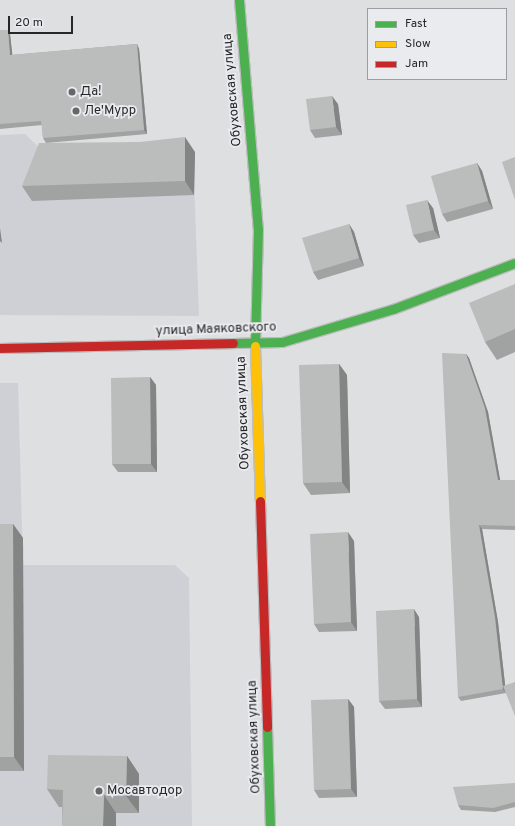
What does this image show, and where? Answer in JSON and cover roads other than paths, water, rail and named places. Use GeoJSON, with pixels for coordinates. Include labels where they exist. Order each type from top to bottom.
{"type":"FeatureCollection","features":[{"type":"Feature","properties":{"kind":"street","name":"Обуховская улица"},"geometry":{"type":"LineString","coordinates":[[239,0],[258,228],[255,343],[270,826]]}},
{"type":"Feature","properties":{"kind":"street","name":"улица Маяковского"},"geometry":{"type":"LineString","coordinates":[[0,348],[282,342],[393,310],[515,263]]}},
{"type":"Feature","properties":{"kind":"place","name":"Да!"},"geometry":{"type":"Point","coordinates":[72,92]}},
{"type":"Feature","properties":{"kind":"place","name":"Ле'Мурр"},"geometry":{"type":"Point","coordinates":[76,111]}},
{"type":"Feature","properties":{"kind":"place","name":"Мосавтодор"},"geometry":{"type":"Point","coordinates":[99,791]}}]}
